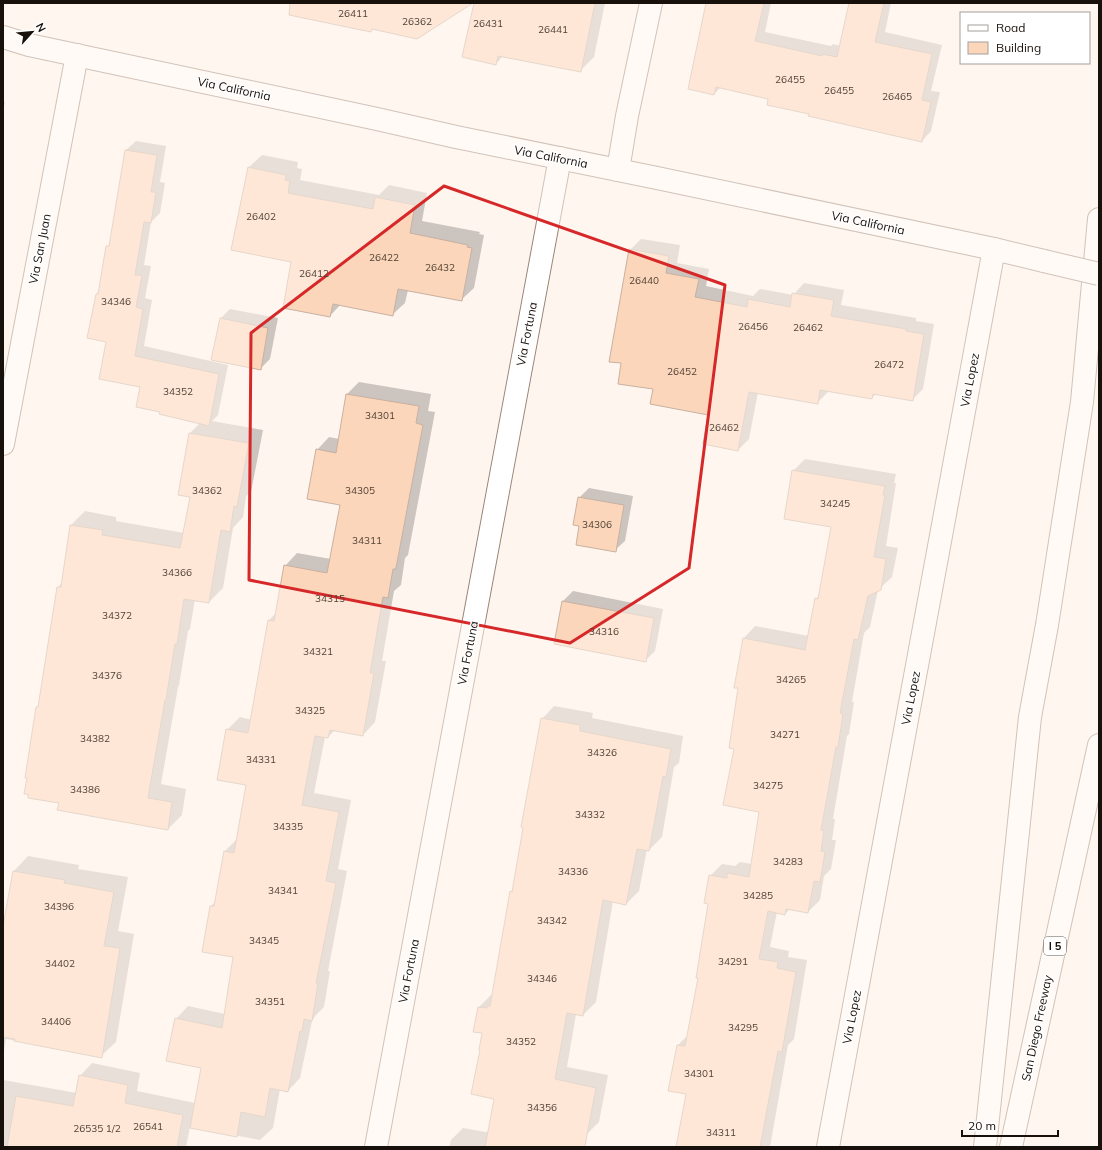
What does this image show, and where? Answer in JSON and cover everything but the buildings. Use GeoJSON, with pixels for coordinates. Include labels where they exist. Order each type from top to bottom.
{"type":"FeatureCollection","features":[{"type":"Feature","properties":{"kind":"main road"},"geometry":{"type":"LineString","coordinates":[[618,170],[627,116],[650,3]]}},
{"type":"Feature","properties":{"kind":"main road","name":"Via California"},"geometry":{"type":"LineString","coordinates":[[3,37],[29,45],[377,119],[456,138],[560,158],[994,249],[1099,274]]}},
{"type":"Feature","properties":{"kind":"main road","name":"Via San Juan"},"geometry":{"type":"LineString","coordinates":[[3,444],[77,55]]}},
{"type":"Feature","properties":{"kind":"main road","name":"Via Fortuna"},"geometry":{"type":"LineString","coordinates":[[376,1147],[560,158]]}},
{"type":"Feature","properties":{"kind":"main road"},"geometry":{"type":"LineString","coordinates":[[985,1147],[1030,717],[1047,625],[1082,402],[1099,219]]}},
{"type":"Feature","properties":{"kind":"main road","name":"Via Lopez"},"geometry":{"type":"LineString","coordinates":[[828,1147],[994,249]]}},
{"type":"Feature","properties":{"kind":"main road","name":"San Diego Freeway"},"geometry":{"type":"LineString","coordinates":[[1011,1147],[1099,746]]}},
{"type":"Feature","properties":{"kind":"highlighted area"},"geometry":{"type":"Polygon","coordinates":[[[444,186],[725,285],[689,568],[570,643],[249,580],[251,333],[444,186]]]}}]}
